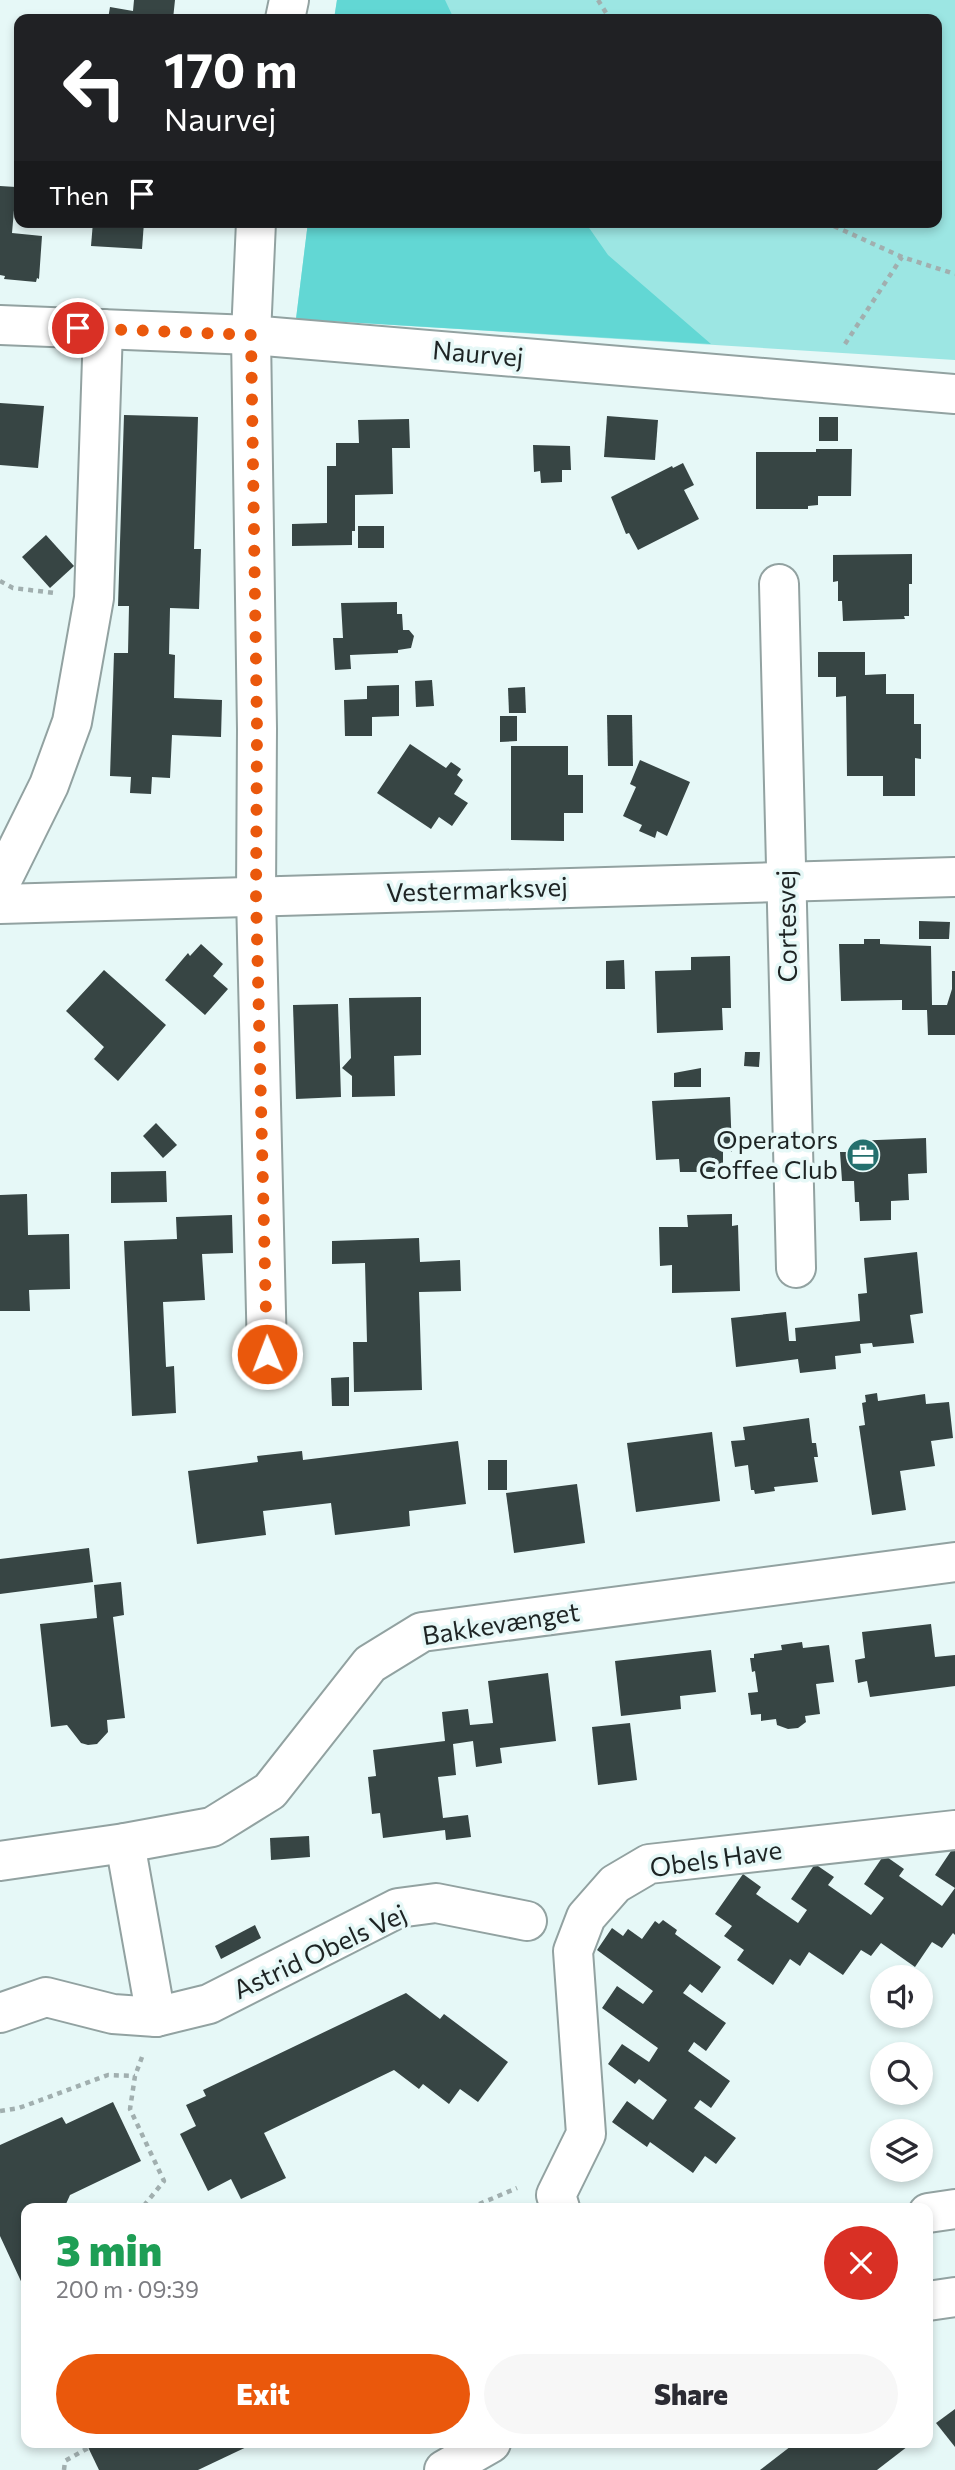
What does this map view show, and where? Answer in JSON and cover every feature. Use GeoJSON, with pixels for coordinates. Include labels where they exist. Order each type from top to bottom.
{"type":"FeatureCollection","features":[{"type":"Feature","properties":{"kind":"street"},"geometry":{"type":"LineString","coordinates":[[256,228],[251,335],[257,729],[256,896],[267,1354]]}},
{"type":"Feature","properties":{"kind":"street","name":"Naurvej"},"geometry":{"type":"LineString","coordinates":[[0,325],[251,335],[955,394]]}},
{"type":"Feature","properties":{"kind":"street"},"geometry":{"type":"LineString","coordinates":[[0,884],[48,785],[72,722],[94,598],[103,329]]}},
{"type":"Feature","properties":{"kind":"street","name":"Cortesvej"},"geometry":{"type":"LineString","coordinates":[[779,584],[796,1268]]}},
{"type":"Feature","properties":{"kind":"street","name":"Vestermarksvej"},"geometry":{"type":"LineString","coordinates":[[0,904],[955,877]]}},
{"type":"Feature","properties":{"kind":"street","name":"Bakkevænget"},"geometry":{"type":"LineString","coordinates":[[0,1861],[212,1827],[271,1791],[370,1664],[422,1632],[955,1562]]}},
{"type":"Feature","properties":{"kind":"street","name":"Obels Have"},"geometry":{"type":"LineString","coordinates":[[558,2202],[586,2134],[573,1951],[586,1917],[615,1884],[649,1864],[955,1830]]}},
{"type":"Feature","properties":{"kind":"street"},"geometry":{"type":"LineString","coordinates":[[125,1843],[156,2017]]}},
{"type":"Feature","properties":{"kind":"street","name":"Astrid Obels Vej"},"geometry":{"type":"LineString","coordinates":[[0,2013],[46,1997],[113,2014],[156,2017],[209,2004],[398,1909],[436,1903],[527,1921]]}},
{"type":"Feature","properties":{"kind":"street"},"geometry":{"type":"LineString","coordinates":[[933,2212],[955,2209]]}},
{"type":"Feature","properties":{"kind":"street"},"geometry":{"type":"LineString","coordinates":[[933,2300],[955,2297]]}},
{"type":"Feature","properties":{"kind":"path"},"geometry":{"type":"LineString","coordinates":[[838,228],[902,257],[955,274]]}},
{"type":"Feature","properties":{"kind":"path"},"geometry":{"type":"LineString","coordinates":[[819,383],[902,257]]}},
{"type":"Feature","properties":{"kind":"path"},"geometry":{"type":"LineString","coordinates":[[0,581],[13,588],[94,598]]}},
{"type":"Feature","properties":{"kind":"path"},"geometry":{"type":"LineString","coordinates":[[146,2203],[164,2181],[130,2109],[135,2076],[156,2017]]}},
{"type":"Feature","properties":{"kind":"path"},"geometry":{"type":"LineString","coordinates":[[0,2111],[19,2108],[107,2075],[135,2076]]}},
{"type":"Feature","properties":{"kind":"path"},"geometry":{"type":"LineString","coordinates":[[480,2203],[533,2182],[558,2202]]}},
{"type":"Feature","properties":{"kind":"path"},"geometry":{"type":"LineString","coordinates":[[64,2470],[65,2461],[88,2448]]}},
{"type":"Feature","properties":{"kind":"shaded area"},"geometry":{"type":"Polygon","coordinates":[[[337,0],[955,0],[955,360],[296,319],[307,228],[942,228],[942,14],[335,14],[337,0]]]}},
{"type":"Feature","properties":{"kind":"shaded area"},"geometry":{"type":"Polygon","coordinates":[[[337,0],[445,0],[452,14],[335,14],[337,0]]]}},
{"type":"Feature","properties":{"kind":"shaded area"},"geometry":{"type":"Polygon","coordinates":[[[307,228],[589,228],[608,255],[711,344],[296,319],[307,228]]]}},
{"type":"Feature","properties":{"kind":"building"},"geometry":{"type":"Polygon","coordinates":[[[134,0],[175,0],[174,14],[109,14],[110,7],[133,11],[134,0]]]}},
{"type":"Feature","properties":{"kind":"building"},"geometry":{"type":"Polygon","coordinates":[[[0,186],[14,187],[12,233],[42,236],[39,279],[37,278],[36,282],[4,279],[5,276],[0,275],[0,186]]]}},
{"type":"Feature","properties":{"kind":"building"},"geometry":{"type":"Polygon","coordinates":[[[92,228],[144,228],[142,249],[91,246],[92,228]]]}},
{"type":"Feature","properties":{"kind":"building"},"geometry":{"type":"Polygon","coordinates":[[[0,403],[44,406],[38,468],[0,465],[0,403]]]}},
{"type":"Feature","properties":{"kind":"building"},"geometry":{"type":"Polygon","coordinates":[[[124,415],[198,417],[194,549],[201,549],[199,609],[170,608],[169,654],[175,655],[174,698],[222,700],[221,737],[172,735],[170,778],[152,777],[151,794],[130,793],[131,777],[110,776],[114,653],[128,653],[129,606],[118,606],[124,415]]]}},
{"type":"Feature","properties":{"kind":"building"},"geometry":{"type":"Polygon","coordinates":[[[607,416],[658,420],[655,460],[604,457],[607,416]]]}},
{"type":"Feature","properties":{"kind":"building"},"geometry":{"type":"Polygon","coordinates":[[[819,417],[838,417],[838,441],[819,441],[819,417]]]}},
{"type":"Feature","properties":{"kind":"building"},"geometry":{"type":"Polygon","coordinates":[[[409,419],[410,448],[392,448],[393,494],[355,495],[355,531],[352,531],[352,545],[292,546],[292,524],[327,523],[327,466],[336,466],[336,443],[359,443],[358,420],[409,419]]]}},
{"type":"Feature","properties":{"kind":"building"},"geometry":{"type":"Polygon","coordinates":[[[533,445],[570,446],[571,470],[562,470],[562,482],[541,483],[540,471],[534,472],[533,445]]]}},
{"type":"Feature","properties":{"kind":"building"},"geometry":{"type":"Polygon","coordinates":[[[816,449],[852,449],[851,496],[818,496],[818,505],[808,506],[808,509],[756,509],[756,452],[816,452],[816,449]]]}},
{"type":"Feature","properties":{"kind":"building"},"geometry":{"type":"Polygon","coordinates":[[[683,463],[694,485],[684,490],[699,519],[638,550],[629,533],[626,534],[611,497],[683,463]]]}},
{"type":"Feature","properties":{"kind":"building"},"geometry":{"type":"Polygon","coordinates":[[[358,526],[384,526],[384,548],[358,548],[358,526]]]}},
{"type":"Feature","properties":{"kind":"building"},"geometry":{"type":"Polygon","coordinates":[[[46,535],[74,566],[50,588],[22,557],[46,535]]]}},
{"type":"Feature","properties":{"kind":"building"},"geometry":{"type":"Polygon","coordinates":[[[912,554],[909,616],[904,616],[905,619],[843,621],[842,601],[838,601],[838,581],[833,582],[833,555],[912,554]]]}},
{"type":"Feature","properties":{"kind":"building"},"geometry":{"type":"Polygon","coordinates":[[[397,602],[397,614],[402,614],[403,630],[409,630],[414,636],[411,648],[398,650],[398,653],[350,655],[351,669],[335,670],[333,638],[343,638],[341,603],[397,602]]]}},
{"type":"Feature","properties":{"kind":"building"},"geometry":{"type":"Polygon","coordinates":[[[818,652],[865,652],[865,675],[886,674],[886,694],[914,694],[914,724],[921,724],[921,759],[915,758],[915,796],[883,796],[883,776],[847,776],[846,696],[836,697],[836,677],[818,677],[818,652]]]}},
{"type":"Feature","properties":{"kind":"building"},"geometry":{"type":"Polygon","coordinates":[[[432,680],[434,706],[416,707],[415,681],[432,680]]]}},
{"type":"Feature","properties":{"kind":"building"},"geometry":{"type":"Polygon","coordinates":[[[399,685],[399,716],[372,717],[372,736],[345,736],[344,700],[367,699],[367,686],[399,685]]]}},
{"type":"Feature","properties":{"kind":"building"},"geometry":{"type":"Polygon","coordinates":[[[525,687],[526,713],[509,713],[508,688],[525,687]]]}},
{"type":"Feature","properties":{"kind":"building"},"geometry":{"type":"Polygon","coordinates":[[[607,715],[632,715],[633,766],[608,766],[607,715]]]}},
{"type":"Feature","properties":{"kind":"building"},"geometry":{"type":"Polygon","coordinates":[[[500,716],[517,716],[517,741],[500,742],[500,716]]]}},
{"type":"Feature","properties":{"kind":"building"},"geometry":{"type":"Polygon","coordinates":[[[410,744],[446,768],[451,762],[461,769],[457,775],[463,780],[454,794],[468,803],[452,826],[439,817],[431,829],[377,793],[410,744]]]}},
{"type":"Feature","properties":{"kind":"building"},"geometry":{"type":"Polygon","coordinates":[[[511,746],[568,746],[568,775],[583,775],[583,813],[564,813],[564,841],[511,840],[511,746]]]}},
{"type":"Feature","properties":{"kind":"building"},"geometry":{"type":"Polygon","coordinates":[[[640,760],[690,782],[667,836],[657,831],[655,838],[639,831],[642,825],[623,816],[636,787],[630,784],[640,760]]]}},
{"type":"Feature","properties":{"kind":"building"},"geometry":{"type":"Polygon","coordinates":[[[919,921],[950,922],[949,939],[919,939],[919,921]]]}},
{"type":"Feature","properties":{"kind":"building"},"geometry":{"type":"Polygon","coordinates":[[[864,939],[880,939],[880,944],[931,946],[932,1005],[947,1005],[952,989],[952,971],[955,971],[955,1035],[928,1035],[927,1010],[902,1010],[902,1000],[841,1001],[839,944],[864,944],[864,939]]]}},
{"type":"Feature","properties":{"kind":"building"},"geometry":{"type":"Polygon","coordinates":[[[201,944],[223,964],[213,976],[228,989],[205,1015],[165,980],[188,953],[190,956],[201,944]]]}},
{"type":"Feature","properties":{"kind":"building"},"geometry":{"type":"Polygon","coordinates":[[[730,956],[731,1008],[722,1008],[723,1030],[657,1033],[655,971],[691,970],[691,957],[730,956]]]}},
{"type":"Feature","properties":{"kind":"building"},"geometry":{"type":"Polygon","coordinates":[[[624,960],[625,989],[606,989],[606,961],[624,960]]]}},
{"type":"Feature","properties":{"kind":"building"},"geometry":{"type":"Polygon","coordinates":[[[104,970],[166,1025],[118,1081],[94,1059],[104,1047],[66,1011],[104,970]]]}},
{"type":"Feature","properties":{"kind":"building"},"geometry":{"type":"Polygon","coordinates":[[[421,997],[421,1055],[394,1056],[395,1096],[352,1097],[352,1076],[342,1068],[351,1058],[349,998],[421,997]]]}},
{"type":"Feature","properties":{"kind":"building"},"geometry":{"type":"Polygon","coordinates":[[[338,1004],[341,1097],[296,1099],[293,1005],[338,1004]]]}},
{"type":"Feature","properties":{"kind":"building"},"geometry":{"type":"Polygon","coordinates":[[[745,1052],[760,1052],[759,1067],[744,1066],[745,1052]]]}},
{"type":"Feature","properties":{"kind":"building"},"geometry":{"type":"Polygon","coordinates":[[[701,1068],[701,1087],[674,1087],[674,1073],[701,1068]]]}},
{"type":"Feature","properties":{"kind":"building"},"geometry":{"type":"Polygon","coordinates":[[[730,1097],[732,1152],[723,1152],[723,1172],[680,1172],[679,1159],[656,1160],[652,1101],[730,1097]]]}},
{"type":"Feature","properties":{"kind":"building"},"geometry":{"type":"Polygon","coordinates":[[[156,1123],[177,1145],[163,1158],[143,1136],[156,1123]]]}},
{"type":"Feature","properties":{"kind":"building"},"geometry":{"type":"Polygon","coordinates":[[[926,1138],[927,1173],[908,1174],[909,1200],[891,1201],[891,1220],[860,1221],[859,1202],[855,1202],[854,1181],[842,1181],[840,1152],[853,1152],[853,1141],[926,1138]]]}},
{"type":"Feature","properties":{"kind":"building"},"geometry":{"type":"Polygon","coordinates":[[[166,1171],[167,1202],[111,1203],[111,1172],[166,1171]]]}},
{"type":"Feature","properties":{"kind":"building"},"geometry":{"type":"Polygon","coordinates":[[[27,1194],[28,1235],[69,1234],[70,1289],[29,1290],[30,1311],[0,1311],[0,1195],[27,1194]]]}},
{"type":"Feature","properties":{"kind":"building"},"geometry":{"type":"Polygon","coordinates":[[[732,1214],[732,1226],[738,1225],[740,1291],[672,1293],[672,1265],[660,1266],[659,1227],[688,1227],[687,1215],[732,1214]]]}},
{"type":"Feature","properties":{"kind":"building"},"geometry":{"type":"Polygon","coordinates":[[[232,1215],[233,1253],[202,1254],[205,1300],[163,1302],[166,1367],[174,1366],[176,1413],[132,1416],[124,1241],[177,1239],[176,1217],[232,1215]]]}},
{"type":"Feature","properties":{"kind":"building"},"geometry":{"type":"Polygon","coordinates":[[[419,1238],[420,1262],[460,1260],[461,1291],[419,1292],[422,1390],[354,1392],[353,1342],[367,1342],[365,1263],[332,1264],[332,1241],[419,1238]]]}},
{"type":"Feature","properties":{"kind":"building"},"geometry":{"type":"Polygon","coordinates":[[[917,1252],[923,1313],[910,1315],[914,1343],[873,1347],[872,1343],[860,1344],[861,1353],[835,1356],[836,1369],[800,1373],[798,1359],[736,1367],[731,1318],[786,1312],[789,1341],[796,1341],[795,1328],[860,1321],[858,1294],[867,1293],[864,1258],[917,1252]]]}},
{"type":"Feature","properties":{"kind":"building"},"geometry":{"type":"Polygon","coordinates":[[[349,1377],[349,1406],[332,1406],[331,1378],[349,1377]]]}},
{"type":"Feature","properties":{"kind":"building"},"geometry":{"type":"Polygon","coordinates":[[[877,1393],[878,1401],[925,1394],[926,1404],[949,1402],[953,1438],[931,1441],[935,1466],[900,1471],[906,1510],[872,1515],[859,1426],[865,1425],[862,1403],[866,1402],[865,1395],[877,1393]]]}},
{"type":"Feature","properties":{"kind":"building"},"geometry":{"type":"Polygon","coordinates":[[[809,1418],[812,1443],[816,1443],[818,1457],[814,1457],[818,1482],[774,1487],[775,1491],[755,1494],[754,1490],[751,1490],[748,1465],[735,1467],[731,1441],[745,1440],[743,1427],[809,1418]]]}},
{"type":"Feature","properties":{"kind":"building"},"geometry":{"type":"Polygon","coordinates":[[[712,1432],[720,1501],[636,1512],[627,1443],[712,1432]]]}},
{"type":"Feature","properties":{"kind":"building"},"geometry":{"type":"Polygon","coordinates":[[[458,1441],[466,1504],[409,1511],[410,1526],[335,1535],[331,1503],[263,1511],[266,1535],[197,1544],[188,1471],[258,1462],[257,1456],[302,1451],[303,1460],[458,1441]]]}},
{"type":"Feature","properties":{"kind":"building"},"geometry":{"type":"Polygon","coordinates":[[[488,1460],[507,1460],[507,1490],[488,1490],[488,1460]]]}},
{"type":"Feature","properties":{"kind":"building"},"geometry":{"type":"Polygon","coordinates":[[[577,1484],[585,1543],[514,1553],[506,1493],[577,1484]]]}},
{"type":"Feature","properties":{"kind":"building"},"geometry":{"type":"Polygon","coordinates":[[[89,1548],[93,1582],[0,1594],[0,1559],[89,1548]]]}},
{"type":"Feature","properties":{"kind":"building"},"geometry":{"type":"Polygon","coordinates":[[[121,1582],[124,1615],[113,1617],[125,1718],[107,1720],[108,1732],[97,1744],[88,1745],[81,1743],[67,1725],[51,1727],[40,1624],[97,1618],[94,1585],[121,1582]]]}},
{"type":"Feature","properties":{"kind":"building"},"geometry":{"type":"Polygon","coordinates":[[[931,1624],[935,1657],[955,1655],[955,1686],[870,1697],[867,1681],[858,1683],[855,1660],[865,1658],[862,1632],[931,1624]]]}},
{"type":"Feature","properties":{"kind":"building"},"geometry":{"type":"Polygon","coordinates":[[[802,1642],[803,1648],[829,1645],[834,1682],[816,1684],[820,1714],[805,1716],[806,1722],[798,1728],[788,1729],[777,1725],[776,1719],[761,1721],[761,1714],[751,1715],[748,1693],[758,1692],[750,1658],[754,1658],[754,1654],[782,1650],[781,1645],[802,1642]]]}},
{"type":"Feature","properties":{"kind":"building"},"geometry":{"type":"Polygon","coordinates":[[[711,1650],[716,1692],[680,1696],[681,1709],[621,1716],[615,1661],[711,1650]]]}},
{"type":"Feature","properties":{"kind":"building"},"geometry":{"type":"Polygon","coordinates":[[[548,1673],[556,1741],[500,1748],[502,1763],[476,1767],[473,1741],[453,1744],[456,1775],[438,1777],[443,1818],[468,1815],[471,1837],[446,1840],[445,1830],[383,1838],[380,1813],[372,1814],[368,1777],[376,1776],[373,1750],[445,1741],[442,1712],[468,1709],[470,1725],[493,1723],[488,1681],[548,1673]]]}},
{"type":"Feature","properties":{"kind":"building"},"geometry":{"type":"Polygon","coordinates":[[[630,1723],[637,1780],[598,1785],[592,1727],[630,1723]]]}},
{"type":"Feature","properties":{"kind":"building"},"geometry":{"type":"Polygon","coordinates":[[[309,1836],[310,1857],[271,1860],[270,1838],[309,1836]]]}},
{"type":"Feature","properties":{"kind":"building"},"geometry":{"type":"Polygon","coordinates":[[[955,1845],[955,1888],[935,1875],[955,1845]]]}},
{"type":"Feature","properties":{"kind":"building"},"geometry":{"type":"Polygon","coordinates":[[[884,1855],[904,1869],[899,1876],[942,1906],[955,1888],[955,1935],[953,1933],[942,1948],[932,1942],[916,1965],[912,1965],[881,1943],[871,1956],[861,1950],[843,1975],[809,1952],[800,1966],[790,1959],[773,1985],[737,1960],[744,1950],[724,1936],[732,1926],[715,1914],[743,1874],[761,1887],[756,1894],[798,1923],[807,1910],[791,1899],[815,1864],[834,1877],[828,1885],[871,1915],[884,1898],[864,1884],[884,1855]]]}},
{"type":"Feature","properties":{"kind":"building"},"geometry":{"type":"Polygon","coordinates":[[[663,1920],[677,1930],[675,1934],[721,1967],[702,1993],[690,1984],[683,1993],[726,2023],[706,2051],[694,2042],[688,2051],[730,2081],[711,2108],[700,2100],[694,2108],[736,2138],[716,2164],[705,2156],[693,2173],[650,2142],[647,2147],[612,2122],[627,2101],[653,2120],[667,2100],[639,2079],[635,2084],[608,2064],[622,2044],[649,2062],[658,2048],[602,2008],[617,1986],[643,2004],[653,1991],[597,1950],[612,1928],[623,1936],[628,1929],[642,1939],[655,1921],[659,1924],[663,1920]]]}},
{"type":"Feature","properties":{"kind":"building"},"geometry":{"type":"Polygon","coordinates":[[[255,1925],[261,1938],[221,1959],[215,1946],[255,1925]]]}},
{"type":"Feature","properties":{"kind":"building"},"geometry":{"type":"Polygon","coordinates":[[[406,1993],[440,2019],[444,2014],[508,2062],[478,2102],[460,2089],[449,2104],[423,2084],[419,2089],[394,2070],[264,2133],[286,2178],[241,2199],[231,2179],[208,2191],[180,2134],[196,2126],[186,2105],[206,2096],[203,2090],[406,1993]]]}},
{"type":"Feature","properties":{"kind":"building"},"geometry":{"type":"Polygon","coordinates":[[[113,2102],[141,2161],[70,2195],[66,2203],[21,2203],[21,2281],[0,2236],[0,2145],[62,2117],[66,2124],[113,2102]]]}},
{"type":"Feature","properties":{"kind":"building"},"geometry":{"type":"Polygon","coordinates":[[[955,2409],[955,2447],[936,2423],[955,2409]]]}},
{"type":"Feature","properties":{"kind":"building"},"geometry":{"type":"Polygon","coordinates":[[[88,2448],[244,2448],[198,2470],[99,2470],[88,2448]]]}},
{"type":"Feature","properties":{"kind":"building"},"geometry":{"type":"Polygon","coordinates":[[[789,2448],[906,2448],[877,2470],[760,2470],[789,2448]]]}},
{"type":"Feature","properties":{"kind":"place","name":"Operators Coffee Club"},"geometry":{"type":"Point","coordinates":[863,1155]}},
{"type":"Feature","properties":{"kind":"route"},"geometry":{"type":"LineString","coordinates":[[78,328],[251,335],[257,729],[256,896],[267,1354]]}}]}
